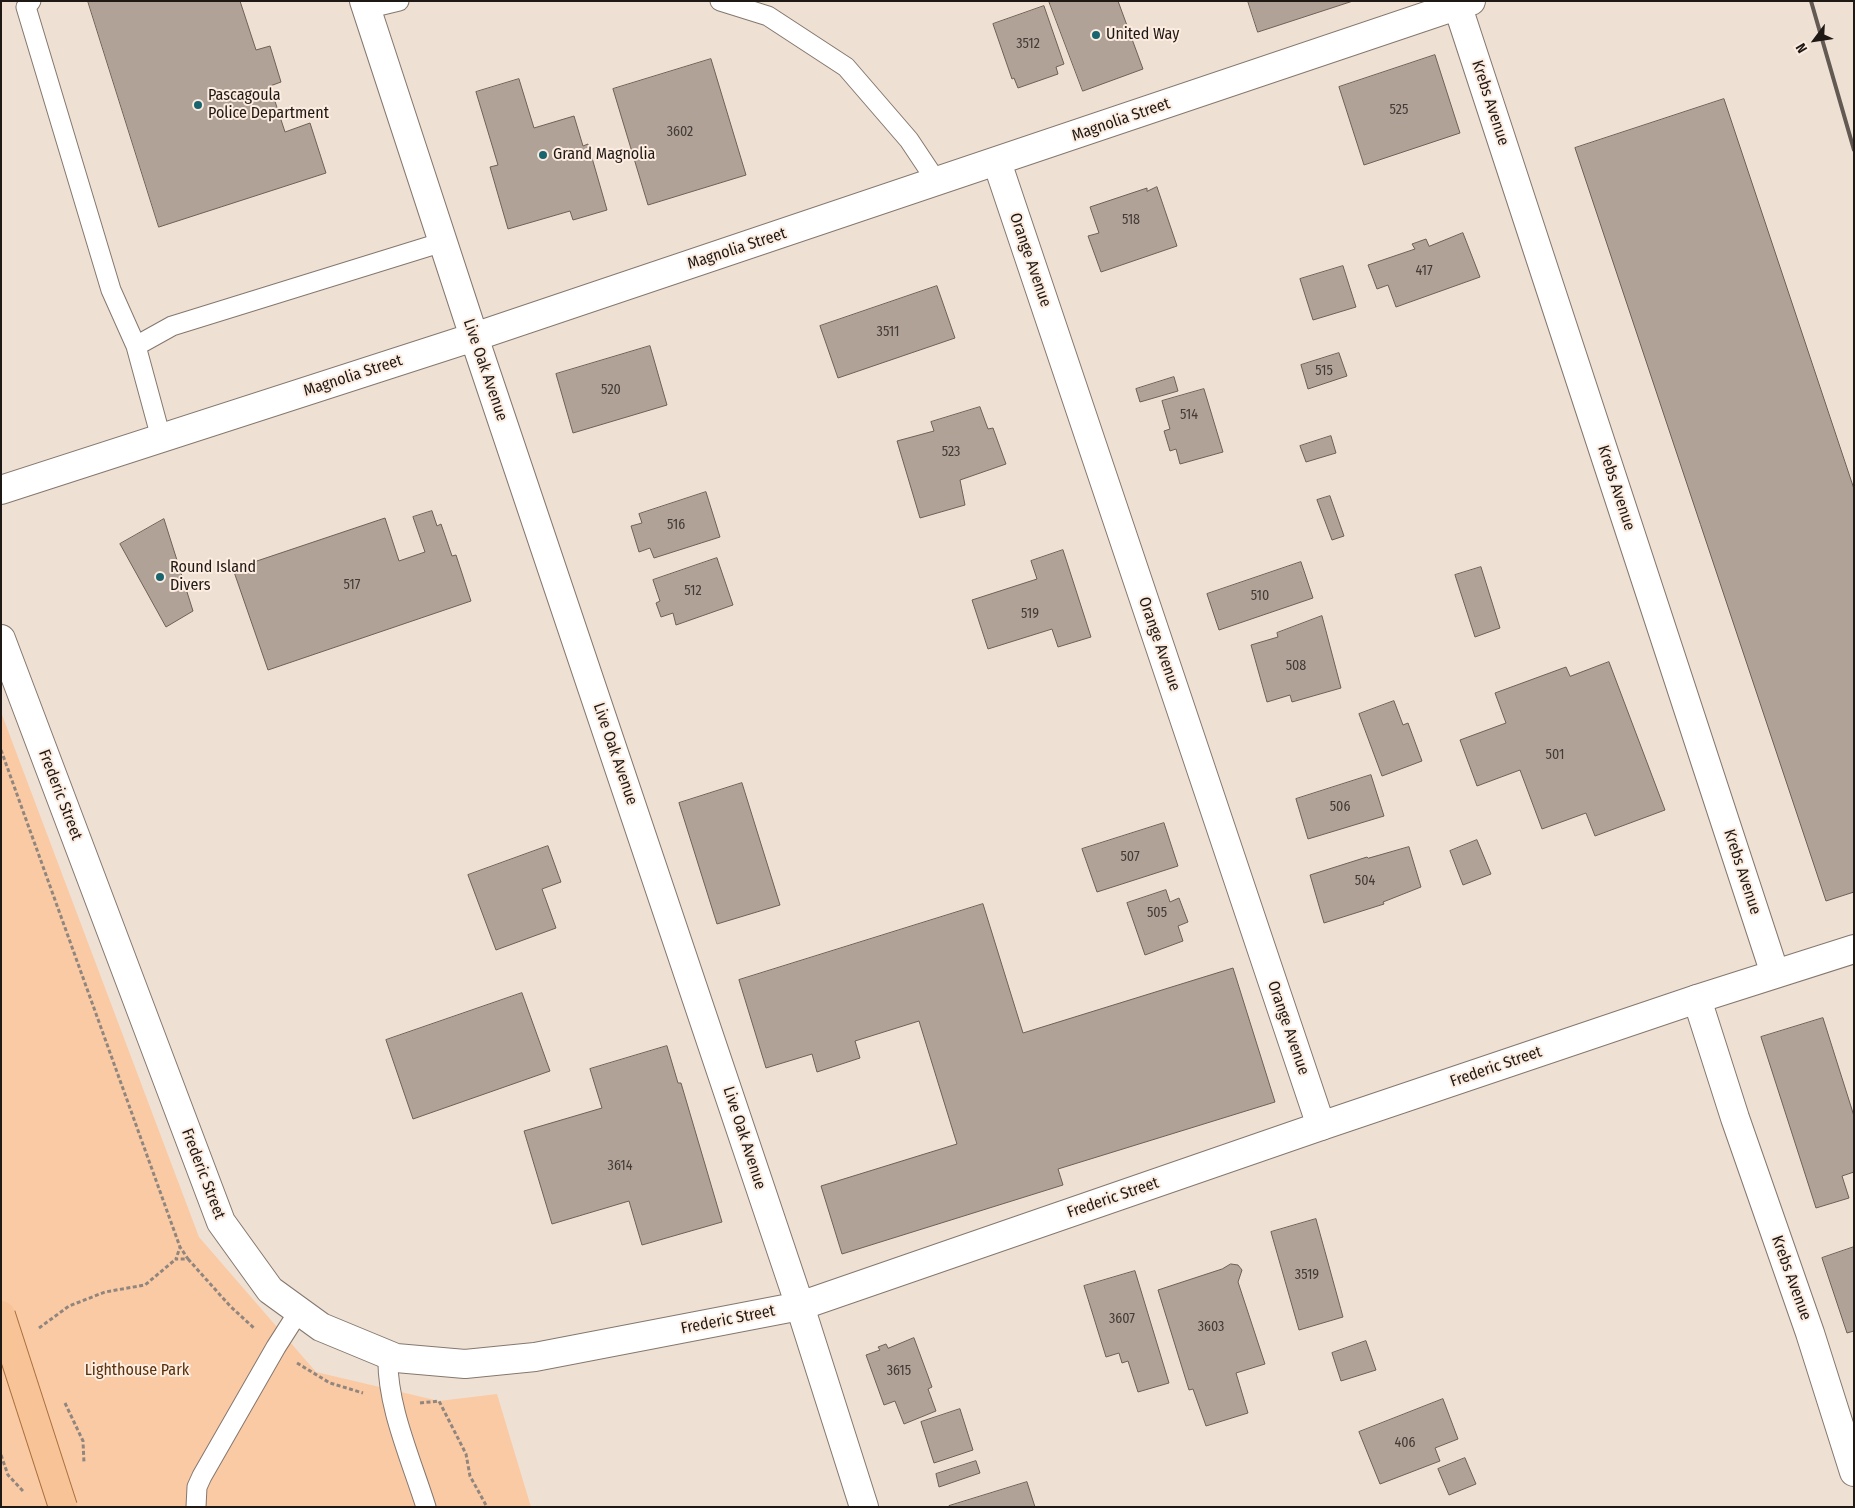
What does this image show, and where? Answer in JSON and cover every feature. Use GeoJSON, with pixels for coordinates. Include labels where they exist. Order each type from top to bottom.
{"type":"FeatureCollection","features":[{"type":"Feature","properties":{"kind":"main road"},"geometry":{"type":"LineString","coordinates":[[1,1314],[63,1507]]}},
{"type":"Feature","properties":{"kind":"street","name":"Magnolia Street"},"geometry":{"type":"LineString","coordinates":[[1,490],[474,337],[1462,3]]}},
{"type":"Feature","properties":{"kind":"street","name":"Krebs Avenue"},"geometry":{"type":"LineString","coordinates":[[1462,3],[1776,974]]}},
{"type":"Feature","properties":{"kind":"street","name":"Live Oak Avenue"},"geometry":{"type":"LineString","coordinates":[[365,5],[474,337],[800,1306],[864,1507]]}},
{"type":"Feature","properties":{"kind":"street","name":"Orange Avenue"},"geometry":{"type":"LineString","coordinates":[[996,162],[1321,1126]]}},
{"type":"Feature","properties":{"kind":"street","name":"Frederic Street"},"geometry":{"type":"LineString","coordinates":[[1,639],[221,1222],[270,1290],[321,1326],[396,1358],[466,1364],[535,1357],[800,1306],[1321,1126],[1697,999],[1854,950]]}},
{"type":"Feature","properties":{"kind":"street","name":"Krebs Avenue"},"geometry":{"type":"LineString","coordinates":[[1697,999],[1735,1118],[1810,1333],[1854,1472]]}},
{"type":"Feature","properties":{"kind":"lane"},"geometry":{"type":"LineString","coordinates":[[30,1],[26,7],[111,290],[136,346],[161,438]]}},
{"type":"Feature","properties":{"kind":"lane"},"geometry":{"type":"LineString","coordinates":[[365,5],[399,1]]}},
{"type":"Feature","properties":{"kind":"lane"},"geometry":{"type":"LineString","coordinates":[[720,1],[768,16],[846,67],[909,140],[937,182]]}},
{"type":"Feature","properties":{"kind":"lane"},"geometry":{"type":"LineString","coordinates":[[136,346],[172,326],[443,242]]}},
{"type":"Feature","properties":{"kind":"lane"},"geometry":{"type":"LineString","coordinates":[[196,1507],[196,1486],[276,1346],[299,1310]]}},
{"type":"Feature","properties":{"kind":"lane"},"geometry":{"type":"LineString","coordinates":[[388,1355],[392,1400],[426,1507]]}},
{"type":"Feature","properties":{"kind":"path"},"geometry":{"type":"LineString","coordinates":[[1,750],[180,1247],[188,1259],[230,1306],[256,1329]]}},
{"type":"Feature","properties":{"kind":"path"},"geometry":{"type":"LineString","coordinates":[[38,1328],[69,1306],[105,1292],[145,1286],[176,1259],[180,1247]]}},
{"type":"Feature","properties":{"kind":"path"},"geometry":{"type":"LineString","coordinates":[[176,1259],[188,1259]]}},
{"type":"Feature","properties":{"kind":"path"},"geometry":{"type":"LineString","coordinates":[[296,1363],[330,1384],[364,1393]]}},
{"type":"Feature","properties":{"kind":"path"},"geometry":{"type":"LineString","coordinates":[[410,1404],[439,1400],[466,1454],[470,1476],[487,1507]]}},
{"type":"Feature","properties":{"kind":"path"},"geometry":{"type":"LineString","coordinates":[[1,1455],[8,1475],[27,1495]]}},
{"type":"Feature","properties":{"kind":"green space","name":"Lighthouse Park"},"geometry":{"type":"Polygon","coordinates":[[[1,712],[199,1237],[316,1372],[439,1401],[497,1394],[531,1507],[1,1507],[1,712]]]}},
{"type":"Feature","properties":{"kind":"building","name":"Pascagoula Police Department"},"geometry":{"type":"Polygon","coordinates":[[[88,1],[240,1],[256,50],[270,46],[281,82],[270,86],[285,132],[310,123],[326,173],[159,227],[88,1]]]}},
{"type":"Feature","properties":{"kind":"building","name":"United Way"},"geometry":{"type":"Polygon","coordinates":[[[1049,1],[1118,1],[1143,69],[1083,91],[1049,1]]]}},
{"type":"Feature","properties":{"kind":"building"},"geometry":{"type":"Polygon","coordinates":[[[1248,1],[1353,1],[1258,32],[1248,1]]]}},
{"type":"Feature","properties":{"kind":"building"},"geometry":{"type":"Polygon","coordinates":[[[1044,6],[1064,64],[1056,67],[1058,74],[1018,88],[1014,78],[1012,79],[993,24],[1044,6]]]}},
{"type":"Feature","properties":{"kind":"building"},"geometry":{"type":"Polygon","coordinates":[[[1435,55],[1460,133],[1364,165],[1339,87],[1435,55]]]}},
{"type":"Feature","properties":{"kind":"building"},"geometry":{"type":"Polygon","coordinates":[[[711,59],[746,175],[648,205],[613,89],[711,59]]]}},
{"type":"Feature","properties":{"kind":"building","name":"Grand Magnolia"},"geometry":{"type":"Polygon","coordinates":[[[519,79],[534,128],[574,116],[583,146],[588,144],[607,210],[573,220],[570,211],[508,229],[490,167],[498,165],[476,92],[519,79]]]}},
{"type":"Feature","properties":{"kind":"building"},"geometry":{"type":"Polygon","coordinates":[[[1724,99],[1854,489],[1854,892],[1826,901],[1575,148],[1724,99]]]}},
{"type":"Feature","properties":{"kind":"building"},"geometry":{"type":"Polygon","coordinates":[[[1157,187],[1177,246],[1101,272],[1088,236],[1099,233],[1090,207],[1147,188],[1147,191],[1157,187]]]}},
{"type":"Feature","properties":{"kind":"building"},"geometry":{"type":"Polygon","coordinates":[[[1463,233],[1480,277],[1396,307],[1388,285],[1377,289],[1368,265],[1415,249],[1412,244],[1426,239],[1429,246],[1463,233]]]}},
{"type":"Feature","properties":{"kind":"building"},"geometry":{"type":"Polygon","coordinates":[[[1343,266],[1356,307],[1313,320],[1300,279],[1343,266]]]}},
{"type":"Feature","properties":{"kind":"building"},"geometry":{"type":"Polygon","coordinates":[[[937,286],[955,338],[838,378],[820,326],[937,286]]]}},
{"type":"Feature","properties":{"kind":"building"},"geometry":{"type":"Polygon","coordinates":[[[650,346],[667,405],[573,433],[556,374],[650,346]]]}},
{"type":"Feature","properties":{"kind":"building"},"geometry":{"type":"Polygon","coordinates":[[[1339,353],[1347,376],[1308,389],[1301,365],[1339,353]]]}},
{"type":"Feature","properties":{"kind":"building"},"geometry":{"type":"Polygon","coordinates":[[[1174,377],[1178,391],[1140,402],[1136,389],[1174,377]]]}},
{"type":"Feature","properties":{"kind":"building"},"geometry":{"type":"Polygon","coordinates":[[[1204,389],[1223,452],[1180,464],[1176,449],[1170,451],[1164,431],[1170,429],[1162,401],[1204,389]]]}},
{"type":"Feature","properties":{"kind":"building"},"geometry":{"type":"Polygon","coordinates":[[[980,407],[988,429],[993,428],[1006,464],[960,480],[965,505],[920,518],[897,441],[934,431],[931,422],[980,407]]]}},
{"type":"Feature","properties":{"kind":"building"},"geometry":{"type":"Polygon","coordinates":[[[1331,436],[1336,453],[1306,462],[1300,446],[1331,436]]]}},
{"type":"Feature","properties":{"kind":"building"},"geometry":{"type":"Polygon","coordinates":[[[706,492],[720,537],[654,558],[650,548],[639,552],[631,526],[642,523],[639,514],[706,492]]]}},
{"type":"Feature","properties":{"kind":"building"},"geometry":{"type":"Polygon","coordinates":[[[1330,496],[1344,536],[1332,540],[1317,500],[1330,496]]]}},
{"type":"Feature","properties":{"kind":"building"},"geometry":{"type":"Polygon","coordinates":[[[432,511],[437,526],[441,524],[452,556],[456,555],[471,601],[268,670],[233,569],[385,518],[399,561],[425,552],[413,517],[432,511]]]}},
{"type":"Feature","properties":{"kind":"building","name":"Round Island Divers"},"geometry":{"type":"Polygon","coordinates":[[[164,519],[193,611],[166,627],[120,544],[164,519]]]}},
{"type":"Feature","properties":{"kind":"building"},"geometry":{"type":"Polygon","coordinates":[[[1063,550],[1091,637],[1058,647],[1052,629],[988,649],[972,600],[1037,579],[1031,561],[1063,550]]]}},
{"type":"Feature","properties":{"kind":"building"},"geometry":{"type":"Polygon","coordinates":[[[717,558],[733,605],[676,625],[673,613],[661,617],[656,603],[660,601],[653,580],[717,558]]]}},
{"type":"Feature","properties":{"kind":"building"},"geometry":{"type":"Polygon","coordinates":[[[1301,562],[1313,598],[1219,630],[1207,594],[1301,562]]]}},
{"type":"Feature","properties":{"kind":"building"},"geometry":{"type":"Polygon","coordinates":[[[1481,567],[1500,628],[1475,637],[1455,575],[1481,567]]]}},
{"type":"Feature","properties":{"kind":"building"},"geometry":{"type":"Polygon","coordinates":[[[1322,616],[1341,688],[1292,702],[1290,695],[1267,702],[1251,645],[1278,637],[1277,633],[1322,616]]]}},
{"type":"Feature","properties":{"kind":"building"},"geometry":{"type":"Polygon","coordinates":[[[1609,662],[1665,810],[1595,836],[1586,813],[1542,829],[1520,770],[1477,786],[1460,740],[1506,723],[1495,693],[1566,667],[1570,676],[1609,662]]]}},
{"type":"Feature","properties":{"kind":"building"},"geometry":{"type":"Polygon","coordinates":[[[1394,701],[1403,725],[1408,723],[1422,761],[1382,776],[1359,714],[1394,701]]]}},
{"type":"Feature","properties":{"kind":"building"},"geometry":{"type":"Polygon","coordinates":[[[1371,775],[1384,816],[1308,839],[1296,799],[1371,775]]]}},
{"type":"Feature","properties":{"kind":"building"},"geometry":{"type":"Polygon","coordinates":[[[742,783],[780,905],[717,924],[679,803],[742,783]]]}},
{"type":"Feature","properties":{"kind":"building"},"geometry":{"type":"Polygon","coordinates":[[[1164,823],[1178,866],[1097,892],[1082,849],[1164,823]]]}},
{"type":"Feature","properties":{"kind":"building"},"geometry":{"type":"Polygon","coordinates":[[[1477,840],[1491,874],[1463,885],[1450,851],[1477,840]]]}},
{"type":"Feature","properties":{"kind":"building"},"geometry":{"type":"Polygon","coordinates":[[[548,846],[561,882],[542,889],[556,928],[496,950],[468,875],[548,846]]]}},
{"type":"Feature","properties":{"kind":"building"},"geometry":{"type":"Polygon","coordinates":[[[1409,847],[1421,887],[1383,902],[1384,904],[1324,923],[1310,875],[1367,857],[1409,847]]]}},
{"type":"Feature","properties":{"kind":"building"},"geometry":{"type":"Polygon","coordinates":[[[1166,890],[1170,902],[1179,898],[1188,922],[1178,926],[1183,941],[1145,955],[1127,903],[1166,890]]]}},
{"type":"Feature","properties":{"kind":"building"},"geometry":{"type":"Polygon","coordinates":[[[983,904],[1023,1033],[1233,968],[1275,1102],[1058,1169],[1063,1185],[842,1254],[821,1186],[957,1144],[919,1021],[855,1041],[860,1058],[817,1072],[812,1054],[766,1068],[739,980],[983,904]]]}},
{"type":"Feature","properties":{"kind":"building"},"geometry":{"type":"Polygon","coordinates":[[[522,993],[550,1071],[413,1119],[386,1040],[522,993]]]}},
{"type":"Feature","properties":{"kind":"building"},"geometry":{"type":"Polygon","coordinates":[[[1823,1018],[1854,1116],[1854,1172],[1842,1176],[1849,1198],[1816,1208],[1761,1037],[1823,1018]]]}},
{"type":"Feature","properties":{"kind":"building"},"geometry":{"type":"Polygon","coordinates":[[[667,1046],[678,1083],[681,1083],[722,1222],[642,1245],[629,1201],[552,1224],[524,1131],[602,1108],[590,1069],[667,1046]]]}},
{"type":"Feature","properties":{"kind":"building"},"geometry":{"type":"Polygon","coordinates":[[[1316,1219],[1343,1317],[1299,1330],[1271,1232],[1316,1219]]]}},
{"type":"Feature","properties":{"kind":"building"},"geometry":{"type":"Polygon","coordinates":[[[1854,1247],[1854,1331],[1847,1333],[1822,1258],[1854,1247]]]}},
{"type":"Feature","properties":{"kind":"building"},"geometry":{"type":"Polygon","coordinates":[[[1231,1264],[1238,1265],[1242,1270],[1238,1282],[1265,1364],[1236,1373],[1248,1413],[1206,1426],[1193,1389],[1189,1390],[1158,1290],[1222,1269],[1231,1264]]]}},
{"type":"Feature","properties":{"kind":"building"},"geometry":{"type":"Polygon","coordinates":[[[1135,1271],[1169,1383],[1138,1392],[1128,1361],[1122,1363],[1119,1353],[1106,1357],[1084,1286],[1135,1271]]]}},
{"type":"Feature","properties":{"kind":"building"},"geometry":{"type":"Polygon","coordinates":[[[914,1338],[932,1387],[928,1389],[936,1411],[904,1424],[895,1401],[884,1405],[866,1355],[880,1350],[878,1347],[886,1344],[888,1348],[914,1338]]]}},
{"type":"Feature","properties":{"kind":"building"},"geometry":{"type":"Polygon","coordinates":[[[1366,1341],[1376,1370],[1341,1381],[1332,1353],[1366,1341]]]}},
{"type":"Feature","properties":{"kind":"building"},"geometry":{"type":"Polygon","coordinates":[[[1443,1399],[1458,1439],[1435,1448],[1440,1461],[1380,1484],[1359,1432],[1443,1399]]]}},
{"type":"Feature","properties":{"kind":"building"},"geometry":{"type":"Polygon","coordinates":[[[960,1409],[973,1450],[934,1463],[921,1422],[960,1409]]]}},
{"type":"Feature","properties":{"kind":"building"},"geometry":{"type":"Polygon","coordinates":[[[1465,1458],[1476,1484],[1449,1495],[1438,1469],[1465,1458]]]}},
{"type":"Feature","properties":{"kind":"building"},"geometry":{"type":"Polygon","coordinates":[[[976,1461],[980,1473],[939,1487],[936,1474],[976,1461]]]}},
{"type":"Feature","properties":{"kind":"building"},"geometry":{"type":"Polygon","coordinates":[[[1027,1482],[1035,1507],[949,1507],[949,1506],[1027,1482]]]}},
{"type":"Feature","properties":{"kind":"railway"},"geometry":{"type":"LineString","coordinates":[[1811,1],[1854,150]]}},
{"type":"Feature","properties":{"kind":"place","name":"United Way"},"geometry":{"type":"Point","coordinates":[1096,35]}},
{"type":"Feature","properties":{"kind":"place","name":"Pascagoula Police Department"},"geometry":{"type":"Point","coordinates":[198,105]}},
{"type":"Feature","properties":{"kind":"place","name":"Grand Magnolia"},"geometry":{"type":"Point","coordinates":[543,155]}},
{"type":"Feature","properties":{"kind":"place","name":"Round Island Divers"},"geometry":{"type":"Point","coordinates":[160,577]}}]}
